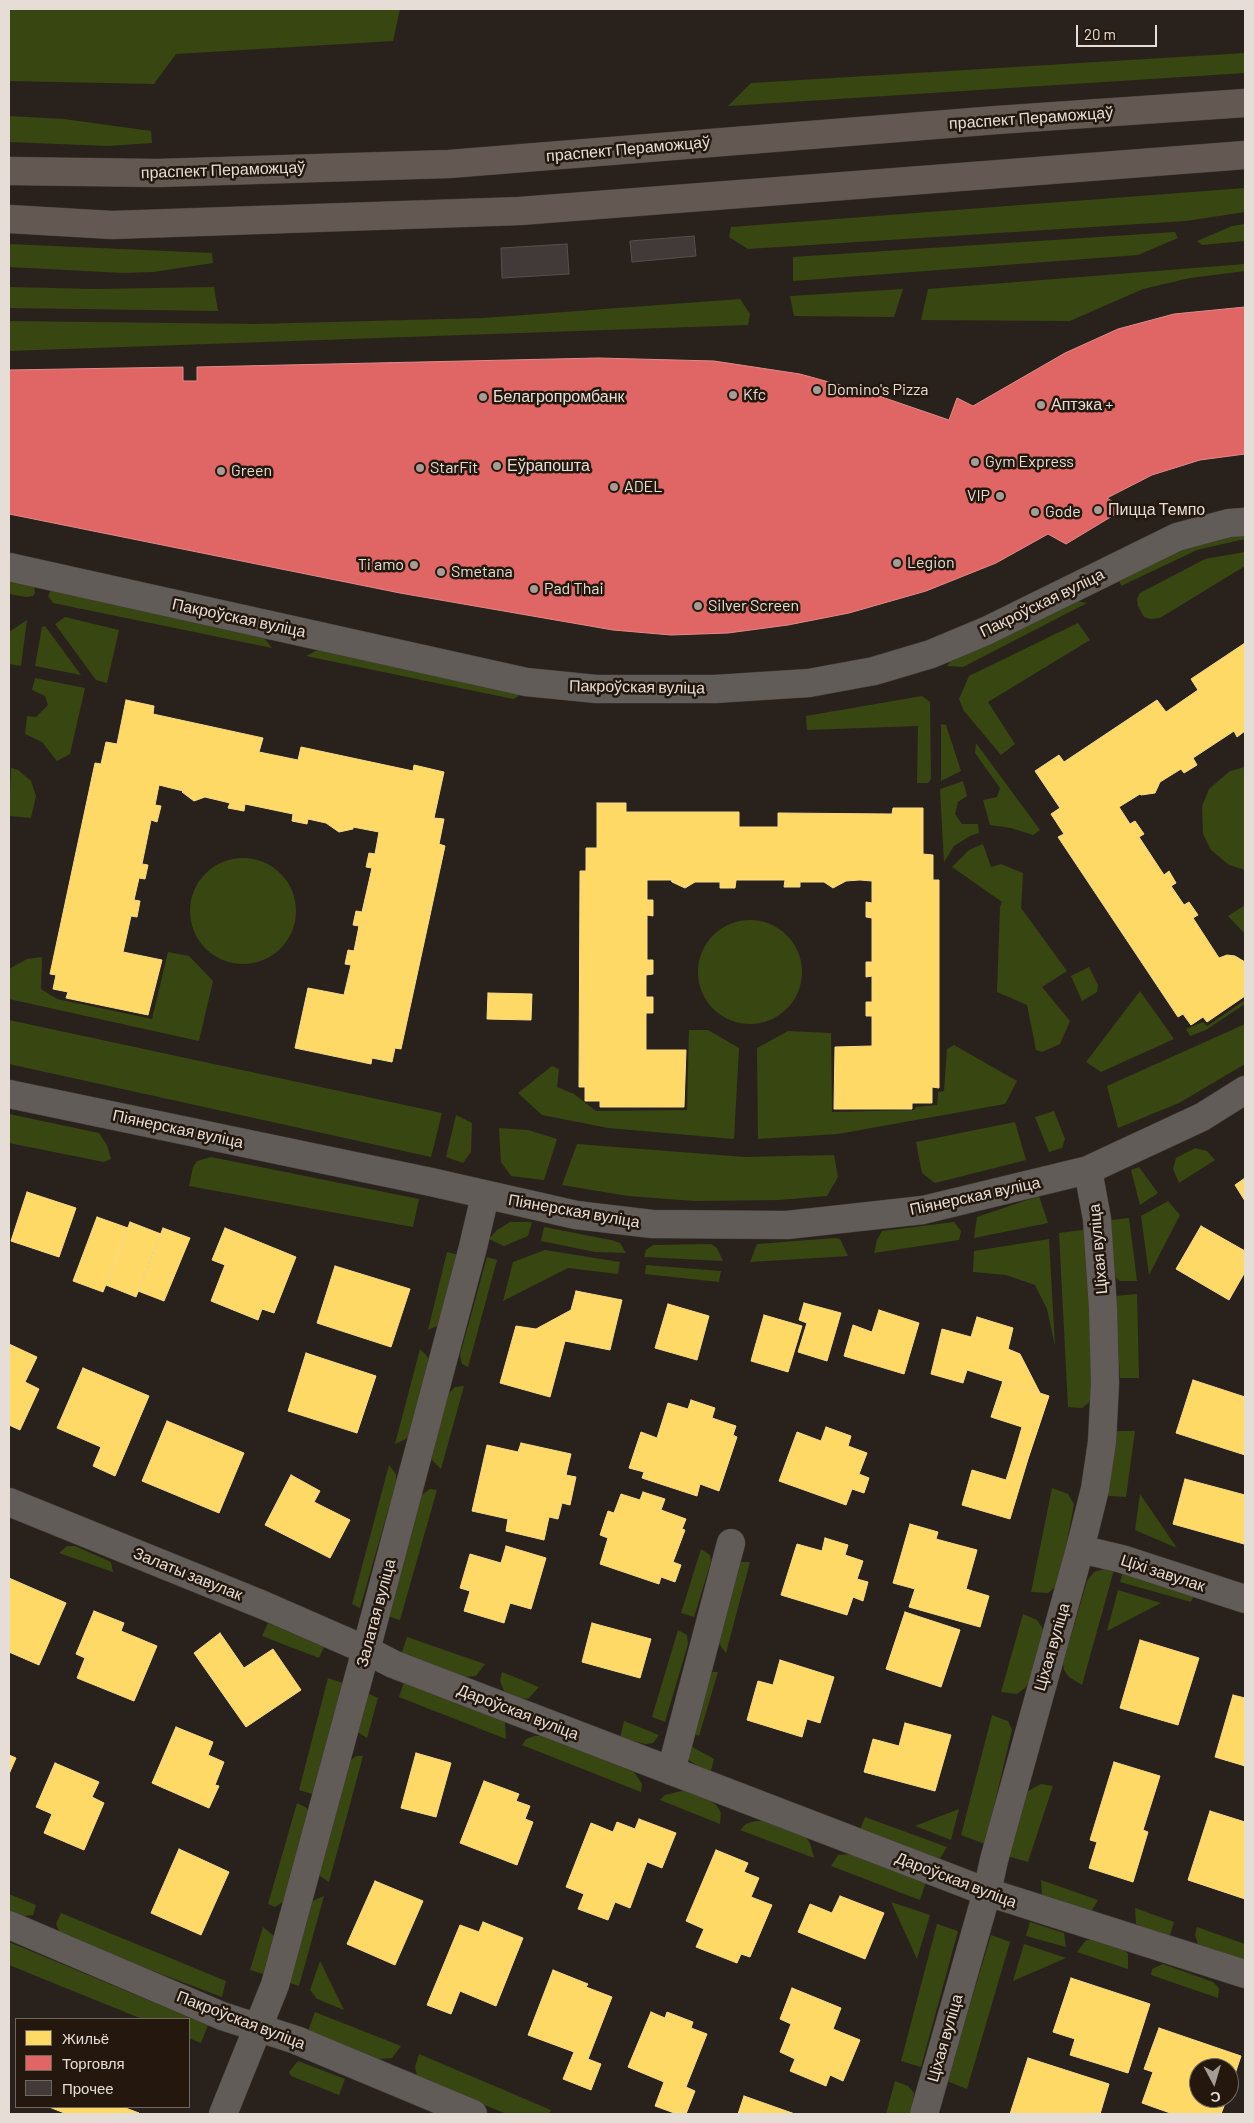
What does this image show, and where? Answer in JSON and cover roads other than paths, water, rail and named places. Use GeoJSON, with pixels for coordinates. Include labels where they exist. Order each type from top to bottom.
{"type":"FeatureCollection","features":[{"type":"Feature","properties":{"kind":"main road","name":"праспект Пераможцаў"},"geometry":{"type":"LineString","coordinates":[[9,171],[158,173],[449,164],[997,120],[1245,103]]}},
{"type":"Feature","properties":{"kind":"main road"},"geometry":{"type":"LineString","coordinates":[[9,219],[112,225],[520,211],[1245,155]]}},
{"type":"Feature","properties":{"kind":"street","name":"Пакроўская вуліца"},"geometry":{"type":"LineString","coordinates":[[9,567],[526,682],[596,689],[715,689],[809,683],[874,671],[931,654],[986,631],[1177,537],[1229,523],[1245,522]]}},
{"type":"Feature","properties":{"kind":"street","name":"Піянерская вуліца"},"geometry":{"type":"LineString","coordinates":[[9,1094],[431,1182],[485,1196],[576,1215],[652,1224],[787,1225],[924,1210],[1088,1170],[1202,1117],[1245,1090]]}},
{"type":"Feature","properties":{"kind":"street","name":"Ціхая вуліца"},"geometry":{"type":"LineString","coordinates":[[924,2114],[987,1892],[994,1860],[1080,1549],[1098,1470],[1102,1442],[1105,1383],[1104,1308],[1097,1219],[1088,1170]]}},
{"type":"Feature","properties":{"kind":"street","name":"Залатая вуліца"},"geometry":{"type":"LineString","coordinates":[[223,2114],[275,1985],[366,1650],[485,1196]]}},
{"type":"Feature","properties":{"kind":"street","name":"Залаты завулак"},"geometry":{"type":"LineString","coordinates":[[9,1502],[155,1560],[366,1650]]}},
{"type":"Feature","properties":{"kind":"street"},"geometry":{"type":"LineString","coordinates":[[671,1771],[731,1543]]}},
{"type":"Feature","properties":{"kind":"street","name":"Ціхі завулак"},"geometry":{"type":"LineString","coordinates":[[1080,1549],[1122,1559],[1245,1599]]}},
{"type":"Feature","properties":{"kind":"street","name":"Дароўская вуліца"},"geometry":{"type":"LineString","coordinates":[[366,1650],[393,1664],[987,1892],[1245,1974]]}},
{"type":"Feature","properties":{"kind":"street","name":"Пакроўская вуліца"},"geometry":{"type":"LineString","coordinates":[[9,1925],[222,2016],[296,2040],[473,2114]]}},
{"type":"Feature","properties":{"kind":"place","name":"Domino's Pizza"},"geometry":{"type":"Point","coordinates":[817,390]}},
{"type":"Feature","properties":{"kind":"place","name":"Kfc"},"geometry":{"type":"Point","coordinates":[733,395]}},
{"type":"Feature","properties":{"kind":"place","name":"Белагропромбанк"},"geometry":{"type":"Point","coordinates":[483,397]}},
{"type":"Feature","properties":{"kind":"place","name":"Аптэка +"},"geometry":{"type":"Point","coordinates":[1041,405]}},
{"type":"Feature","properties":{"kind":"place","name":"Gym Express"},"geometry":{"type":"Point","coordinates":[975,462]}},
{"type":"Feature","properties":{"kind":"place","name":"Еўрапошта"},"geometry":{"type":"Point","coordinates":[497,466]}},
{"type":"Feature","properties":{"kind":"place","name":"StarFit"},"geometry":{"type":"Point","coordinates":[420,468]}},
{"type":"Feature","properties":{"kind":"place","name":"Green"},"geometry":{"type":"Point","coordinates":[221,471]}},
{"type":"Feature","properties":{"kind":"place","name":"ADEL"},"geometry":{"type":"Point","coordinates":[614,487]}},
{"type":"Feature","properties":{"kind":"place","name":"VIP"},"geometry":{"type":"Point","coordinates":[1000,496]}},
{"type":"Feature","properties":{"kind":"place","name":"Пицца Темпо"},"geometry":{"type":"Point","coordinates":[1098,510]}},
{"type":"Feature","properties":{"kind":"place","name":"Gode"},"geometry":{"type":"Point","coordinates":[1035,512]}},
{"type":"Feature","properties":{"kind":"place","name":"Legion"},"geometry":{"type":"Point","coordinates":[897,563]}},
{"type":"Feature","properties":{"kind":"place","name":"Ti amo"},"geometry":{"type":"Point","coordinates":[414,565]}},
{"type":"Feature","properties":{"kind":"place","name":"Smetana"},"geometry":{"type":"Point","coordinates":[441,572]}},
{"type":"Feature","properties":{"kind":"place","name":"Pad Thai"},"geometry":{"type":"Point","coordinates":[534,589]}},
{"type":"Feature","properties":{"kind":"place","name":"Silver Screen"},"geometry":{"type":"Point","coordinates":[698,606]}}]}
